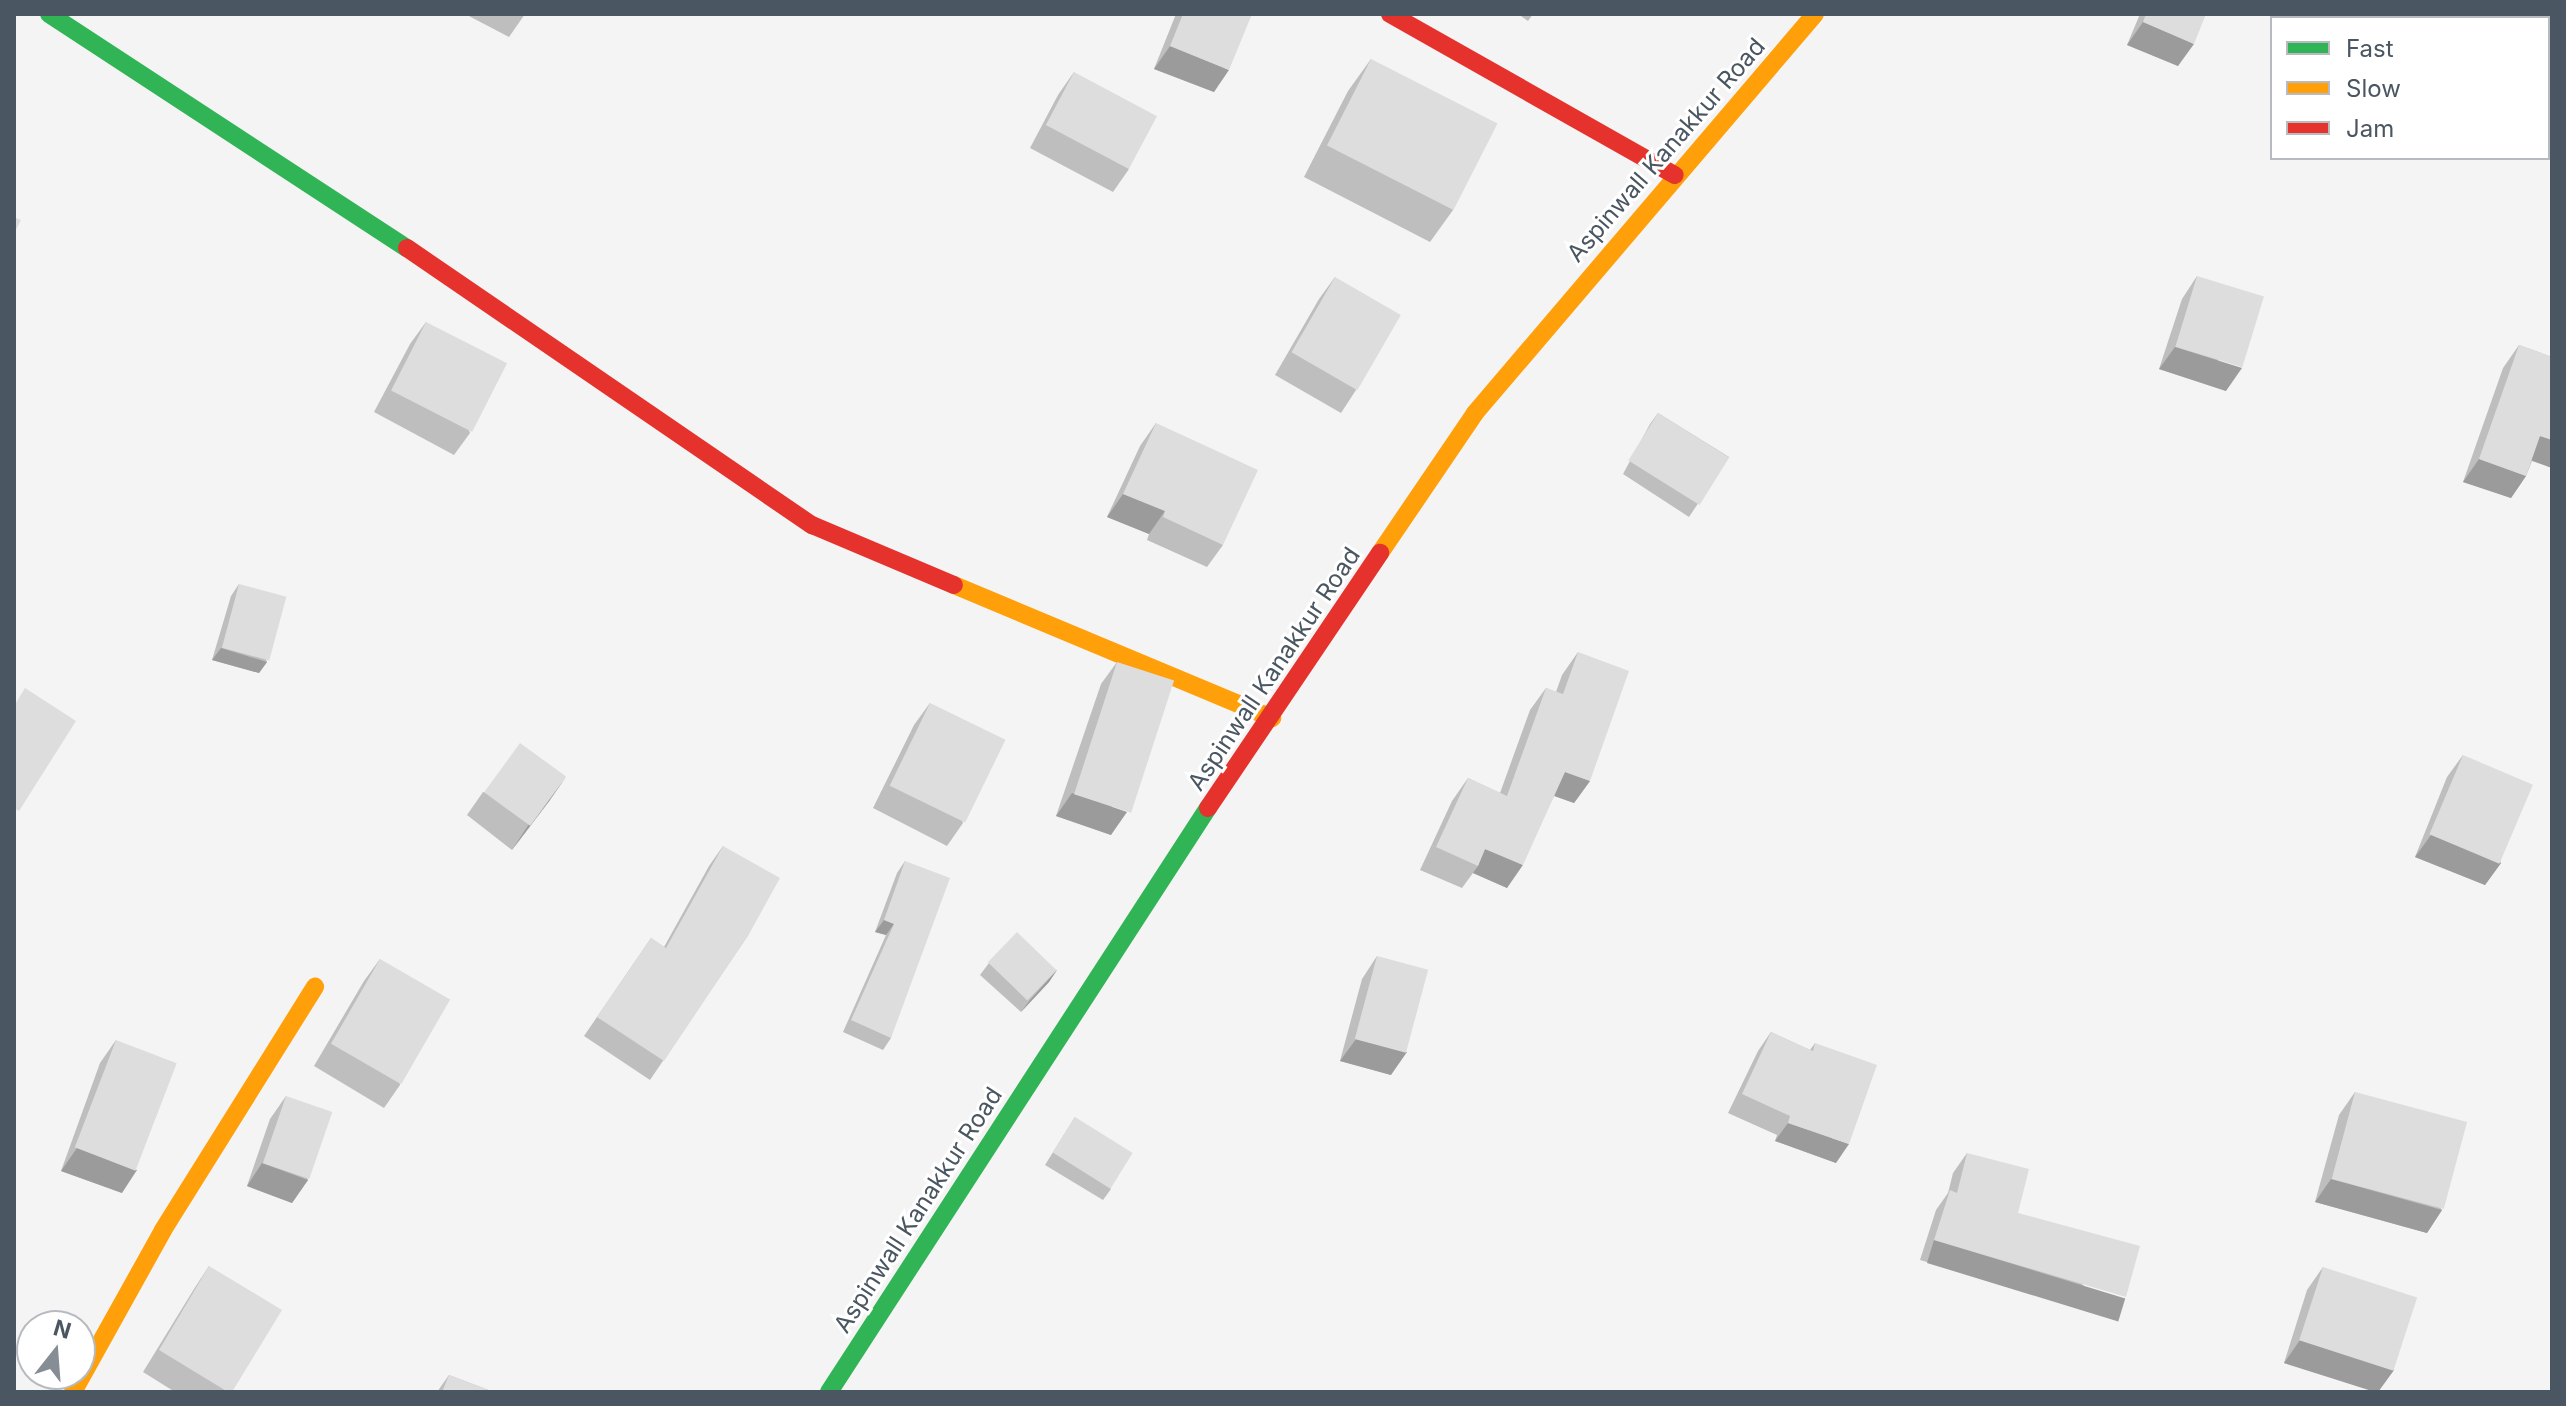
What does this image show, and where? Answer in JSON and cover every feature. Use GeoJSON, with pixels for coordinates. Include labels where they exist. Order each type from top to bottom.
{"type":"FeatureCollection","features":[{"type":"Feature","properties":{"kind":"street"},"geometry":{"type":"LineString","coordinates":[[49,14],[429,263],[812,525],[1272,718]]}},
{"type":"Feature","properties":{"kind":"street"},"geometry":{"type":"LineString","coordinates":[[1390,14],[1675,175]]}},
{"type":"Feature","properties":{"kind":"street","name":"Aspinwall Kanakkur Road"},"geometry":{"type":"LineString","coordinates":[[829,1392],[1178,852],[1272,718],[1475,413],[1815,14]]}},
{"type":"Feature","properties":{"kind":"street"},"geometry":{"type":"LineString","coordinates":[[73,1392],[163,1230],[315,987]]}},
{"type":"Feature","properties":{"kind":"building"},"geometry":{"type":"Polygon","coordinates":[[[1183,14],[1252,14],[1229,70],[1170,46],[1183,14]]]}},
{"type":"Feature","properties":{"kind":"building"},"geometry":{"type":"Polygon","coordinates":[[[2146,14],[2206,14],[2194,44],[2143,22],[2146,14]]]}},
{"type":"Feature","properties":{"kind":"building"},"geometry":{"type":"Polygon","coordinates":[[[1371,59],[1498,123],[1453,210],[1327,145],[1371,59]]]}},
{"type":"Feature","properties":{"kind":"building"},"geometry":{"type":"Polygon","coordinates":[[[1074,72],[1157,116],[1129,169],[1046,125],[1074,72]]]}},
{"type":"Feature","properties":{"kind":"building"},"geometry":{"type":"Polygon","coordinates":[[[14,217],[21,220],[14,234],[14,217]]]}},
{"type":"Feature","properties":{"kind":"building"},"geometry":{"type":"Polygon","coordinates":[[[2197,276],[2264,296],[2242,367],[2175,347],[2197,276]]]}},
{"type":"Feature","properties":{"kind":"building"},"geometry":{"type":"Polygon","coordinates":[[[1335,277],[1401,315],[1357,390],[1292,352],[1335,277]]]}},
{"type":"Feature","properties":{"kind":"building"},"geometry":{"type":"Polygon","coordinates":[[[426,322],[507,363],[472,432],[391,391],[426,322]]]}},
{"type":"Feature","properties":{"kind":"building"},"geometry":{"type":"Polygon","coordinates":[[[2519,345],[2552,357],[2552,440],[2540,436],[2526,476],[2479,459],[2519,345]]]}},
{"type":"Feature","properties":{"kind":"building"},"geometry":{"type":"Polygon","coordinates":[[[1658,413],[1729,458],[1700,505],[1628,460],[1658,413]]]}},
{"type":"Feature","properties":{"kind":"building"},"geometry":{"type":"Polygon","coordinates":[[[1156,423],[1258,470],[1223,545],[1163,517],[1165,511],[1123,494],[1156,423]]]}},
{"type":"Feature","properties":{"kind":"building"},"geometry":{"type":"Polygon","coordinates":[[[239,584],[286,597],[269,660],[222,648],[239,584]]]}},
{"type":"Feature","properties":{"kind":"building"},"geometry":{"type":"Polygon","coordinates":[[[1578,652],[1629,671],[1590,781],[1565,772],[1523,865],[1485,849],[1478,866],[1436,847],[1468,778],[1507,796],[1546,688],[1563,694],[1578,652]]]}},
{"type":"Feature","properties":{"kind":"building"},"geometry":{"type":"Polygon","coordinates":[[[1117,662],[1174,681],[1131,813],[1074,794],[1117,662]]]}},
{"type":"Feature","properties":{"kind":"building"},"geometry":{"type":"Polygon","coordinates":[[[25,688],[76,721],[19,811],[14,808],[14,706],[25,688]]]}},
{"type":"Feature","properties":{"kind":"building"},"geometry":{"type":"Polygon","coordinates":[[[930,703],[1005,740],[965,823],[890,786],[930,703]]]}},
{"type":"Feature","properties":{"kind":"building"},"geometry":{"type":"Polygon","coordinates":[[[520,743],[566,777],[530,826],[484,792],[520,743]]]}},
{"type":"Feature","properties":{"kind":"building"},"geometry":{"type":"Polygon","coordinates":[[[2463,755],[2533,785],[2499,864],[2429,834],[2463,755]]]}},
{"type":"Feature","properties":{"kind":"building"},"geometry":{"type":"Polygon","coordinates":[[[723,846],[780,878],[749,934],[664,1061],[597,1017],[651,938],[666,948],[723,846]]]}},
{"type":"Feature","properties":{"kind":"building"},"geometry":{"type":"Polygon","coordinates":[[[905,861],[950,878],[891,1038],[851,1020],[894,924],[884,920],[905,861]]]}},
{"type":"Feature","properties":{"kind":"building"},"geometry":{"type":"Polygon","coordinates":[[[1017,932],[1057,970],[1027,1000],[988,962],[1017,932]]]}},
{"type":"Feature","properties":{"kind":"building"},"geometry":{"type":"Polygon","coordinates":[[[1377,956],[1428,970],[1406,1053],[1355,1039],[1377,956]]]}},
{"type":"Feature","properties":{"kind":"building"},"geometry":{"type":"Polygon","coordinates":[[[380,959],[450,999],[401,1084],[331,1044],[380,959]]]}},
{"type":"Feature","properties":{"kind":"building"},"geometry":{"type":"Polygon","coordinates":[[[1771,1032],[1813,1051],[1815,1043],[1877,1065],[1849,1144],[1788,1123],[1790,1116],[1742,1094],[1771,1032]]]}},
{"type":"Feature","properties":{"kind":"building"},"geometry":{"type":"Polygon","coordinates":[[[116,1040],[177,1063],[135,1171],[75,1147],[116,1040]]]}},
{"type":"Feature","properties":{"kind":"building"},"geometry":{"type":"Polygon","coordinates":[[[2355,1092],[2467,1122],[2444,1209],[2332,1179],[2355,1092]]]}},
{"type":"Feature","properties":{"kind":"building"},"geometry":{"type":"Polygon","coordinates":[[[286,1096],[332,1112],[309,1179],[263,1163],[286,1096]]]}},
{"type":"Feature","properties":{"kind":"building"},"geometry":{"type":"Polygon","coordinates":[[[1075,1117],[1133,1153],[1110,1189],[1053,1153],[1075,1117]]]}},
{"type":"Feature","properties":{"kind":"building"},"geometry":{"type":"Polygon","coordinates":[[[1967,1153],[2029,1169],[2018,1213],[2140,1246],[2126,1297],[1934,1240],[1950,1190],[1957,1193],[1967,1153]]]}},
{"type":"Feature","properties":{"kind":"building"},"geometry":{"type":"Polygon","coordinates":[[[209,1266],[282,1310],[232,1392],[159,1350],[209,1266]]]}},
{"type":"Feature","properties":{"kind":"building"},"geometry":{"type":"Polygon","coordinates":[[[2323,1267],[2417,1298],[2393,1371],[2299,1340],[2323,1267]]]}},
{"type":"Feature","properties":{"kind":"building"},"geometry":{"type":"Polygon","coordinates":[[[449,1375],[494,1392],[442,1392],[449,1375]]]}},
{"type":"Feature","properties":{"kind":"traffic: fast"},"geometry":{"type":"LineString","coordinates":[[49,14],[407,248]]}},
{"type":"Feature","properties":{"kind":"traffic: fast"},"geometry":{"type":"LineString","coordinates":[[829,1392],[1208,808]]}},
{"type":"Feature","properties":{"kind":"traffic: slow"},"geometry":{"type":"LineString","coordinates":[[1380,553],[1475,413],[1815,14]]}},
{"type":"Feature","properties":{"kind":"traffic: slow"},"geometry":{"type":"LineString","coordinates":[[954,585],[1272,718]]}},
{"type":"Feature","properties":{"kind":"traffic: slow"},"geometry":{"type":"LineString","coordinates":[[73,1392],[163,1230],[315,987]]}},
{"type":"Feature","properties":{"kind":"traffic: jam"},"geometry":{"type":"LineString","coordinates":[[1390,14],[1675,175]]}},
{"type":"Feature","properties":{"kind":"traffic: jam"},"geometry":{"type":"LineString","coordinates":[[407,248],[812,525],[954,585]]}},
{"type":"Feature","properties":{"kind":"traffic: jam"},"geometry":{"type":"LineString","coordinates":[[1208,808],[1380,553]]}}]}
